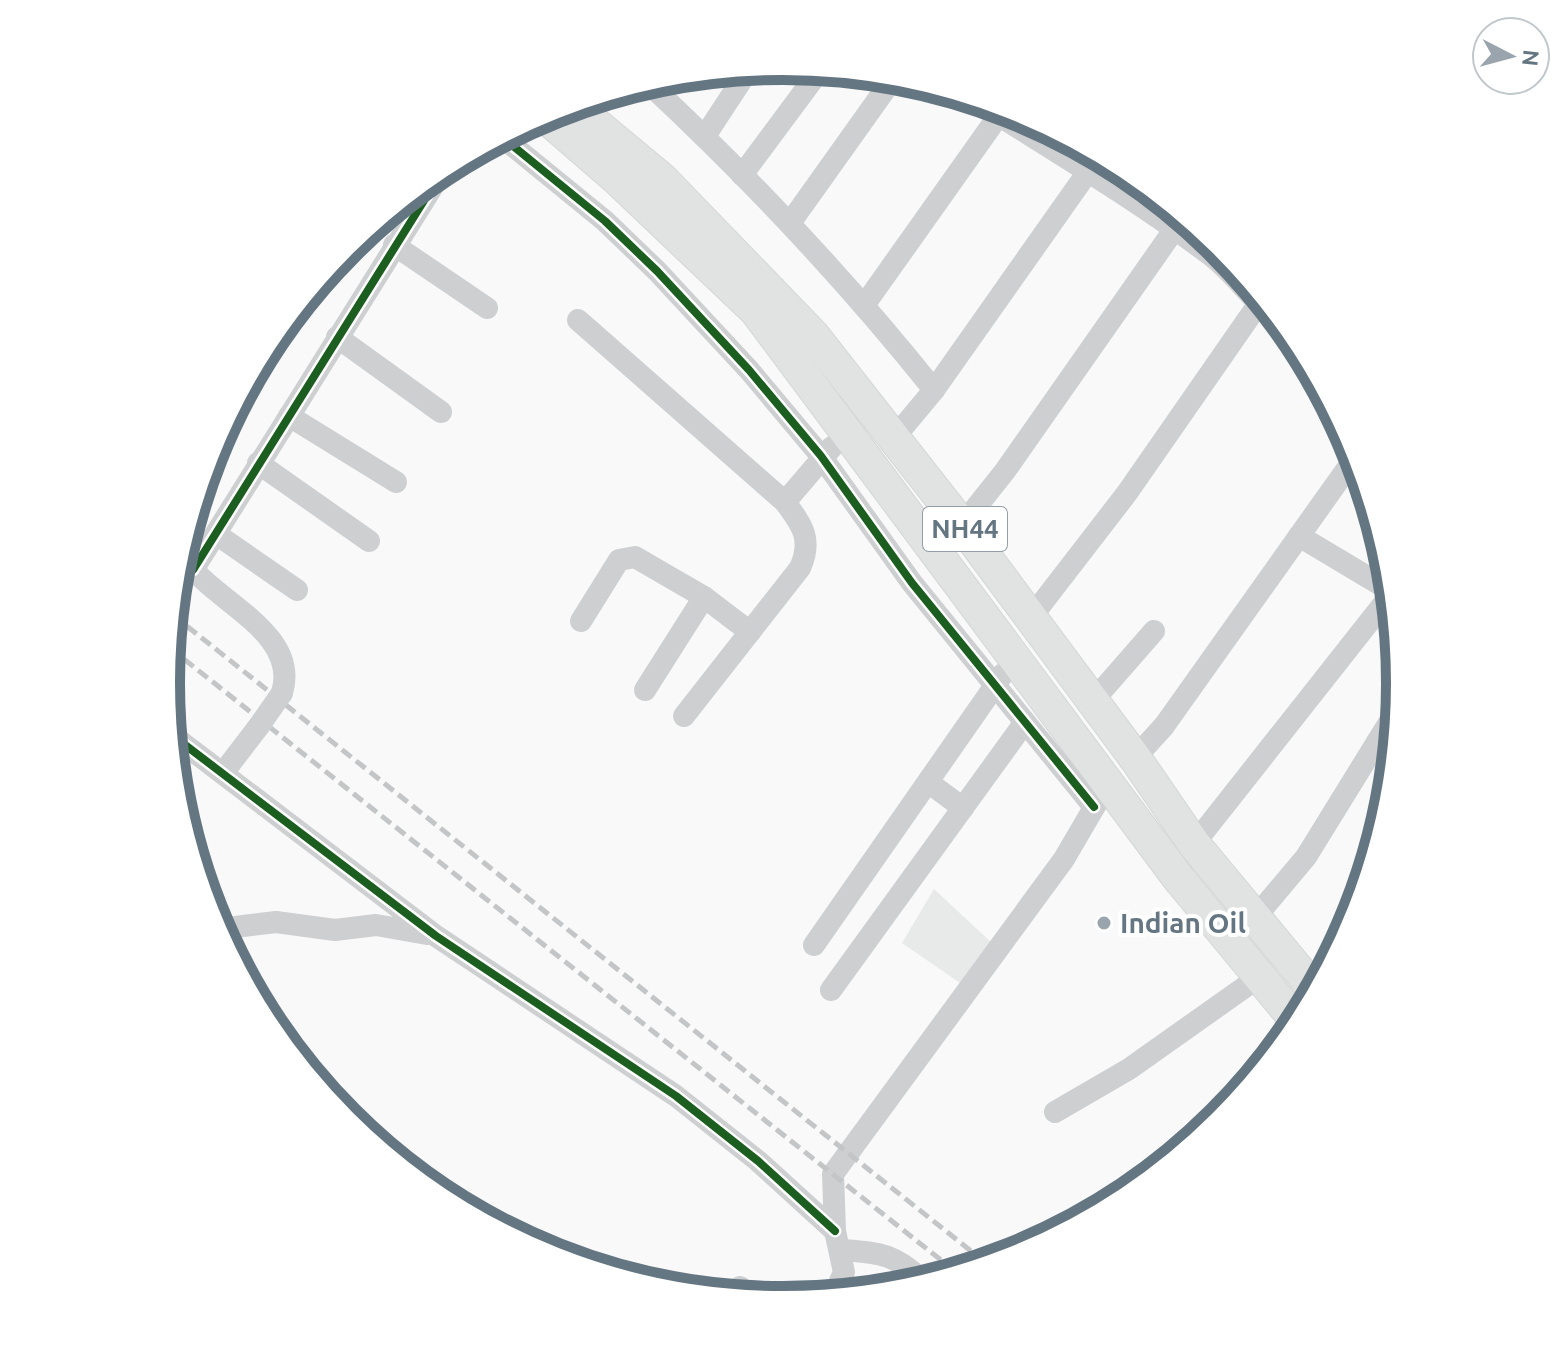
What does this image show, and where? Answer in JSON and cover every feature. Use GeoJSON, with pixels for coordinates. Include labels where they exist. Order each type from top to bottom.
{"type":"FeatureCollection","features":[{"type":"Feature","properties":{"kind":"highway","name":"NH44"},"geometry":{"type":"LineString","coordinates":[[592,111],[813,335],[962,525],[1029,620],[1135,758],[1194,844],[1253,920],[1308,982]]}},
{"type":"Feature","properties":{"kind":"highway","name":"NH44"},"geometry":{"type":"LineString","coordinates":[[555,125],[617,179],[756,311],[1016,659],[1102,794],[1179,879],[1289,1012]]}},
{"type":"Feature","properties":{"kind":"street"},"geometry":{"type":"LineString","coordinates":[[705,136],[741,81]]}},
{"type":"Feature","properties":{"kind":"street"},"geometry":{"type":"LineString","coordinates":[[742,175],[812,81]]}},
{"type":"Feature","properties":{"kind":"street"},"geometry":{"type":"LineString","coordinates":[[790,223],[885,89]]}},
{"type":"Feature","properties":{"kind":"street"},"geometry":{"type":"LineString","coordinates":[[659,94],[790,223],[865,304],[934,390]]}},
{"type":"Feature","properties":{"kind":"street"},"geometry":{"type":"LineString","coordinates":[[865,304],[996,119]]}},
{"type":"Feature","properties":{"kind":"street"},"geometry":{"type":"LineString","coordinates":[[512,145],[605,221],[657,271],[821,456],[912,583],[1025,722],[1102,794],[1064,859],[833,1174],[838,1241],[844,1272],[839,1283]]}},
{"type":"Feature","properties":{"kind":"street"},"geometry":{"type":"LineString","coordinates":[[894,438],[934,390],[1093,166]]}},
{"type":"Feature","properties":{"kind":"street"},"geometry":{"type":"LineString","coordinates":[[195,554],[216,534],[424,199]]}},
{"type":"Feature","properties":{"kind":"street"},"geometry":{"type":"LineString","coordinates":[[962,525],[1005,471],[1176,226]]}},
{"type":"Feature","properties":{"kind":"street"},"geometry":{"type":"LineString","coordinates":[[394,245],[487,308]]}},
{"type":"Feature","properties":{"kind":"street"},"geometry":{"type":"LineString","coordinates":[[1029,620],[1127,493],[1256,308]]}},
{"type":"Feature","properties":{"kind":"street"},"geometry":{"type":"LineString","coordinates":[[578,320],[785,502],[805,529],[805,556],[684,716]]}},
{"type":"Feature","properties":{"kind":"street"},"geometry":{"type":"LineString","coordinates":[[337,337],[441,412]]}},
{"type":"Feature","properties":{"kind":"street"},"geometry":{"type":"LineString","coordinates":[[289,416],[396,482]]}},
{"type":"Feature","properties":{"kind":"street"},"geometry":{"type":"LineString","coordinates":[[785,502],[821,456],[847,433]]}},
{"type":"Feature","properties":{"kind":"street"},"geometry":{"type":"LineString","coordinates":[[258,463],[369,541]]}},
{"type":"Feature","properties":{"kind":"street"},"geometry":{"type":"LineString","coordinates":[[1135,758],[1164,726],[1347,469]]}},
{"type":"Feature","properties":{"kind":"street"},"geometry":{"type":"LineString","coordinates":[[216,534],[297,590]]}},
{"type":"Feature","properties":{"kind":"street"},"geometry":{"type":"LineString","coordinates":[[1299,536],[1378,583]]}},
{"type":"Feature","properties":{"kind":"street"},"geometry":{"type":"LineString","coordinates":[[581,621],[619,560],[635,557],[704,597],[750,632]]}},
{"type":"Feature","properties":{"kind":"street"},"geometry":{"type":"LineString","coordinates":[[192,565],[248,614],[272,644],[284,679],[282,693],[223,773]]}},
{"type":"Feature","properties":{"kind":"street"},"geometry":{"type":"LineString","coordinates":[[645,690],[704,597]]}},
{"type":"Feature","properties":{"kind":"street"},"geometry":{"type":"LineString","coordinates":[[1194,844],[1381,606]]}},
{"type":"Feature","properties":{"kind":"street"},"geometry":{"type":"LineString","coordinates":[[1092,702],[1154,631]]}},
{"type":"Feature","properties":{"kind":"street"},"geometry":{"type":"LineString","coordinates":[[814,945],[993,684],[1016,659]]}},
{"type":"Feature","properties":{"kind":"street"},"geometry":{"type":"LineString","coordinates":[[831,990],[1025,722]]}},
{"type":"Feature","properties":{"kind":"street"},"geometry":{"type":"LineString","coordinates":[[1253,920],[1306,857],[1384,730]]}},
{"type":"Feature","properties":{"kind":"street"},"geometry":{"type":"LineString","coordinates":[[184,744],[436,936],[676,1096],[758,1161],[838,1241],[889,1255],[911,1272]]}},
{"type":"Feature","properties":{"kind":"street"},"geometry":{"type":"LineString","coordinates":[[928,782],[963,808]]}},
{"type":"Feature","properties":{"kind":"street"},"geometry":{"type":"LineString","coordinates":[[232,927],[276,922],[335,930],[376,925],[436,936]]}},
{"type":"Feature","properties":{"kind":"street"},"geometry":{"type":"LineString","coordinates":[[1055,1112],[1129,1069],[1259,977]]}},
{"type":"Feature","properties":{"kind":"shaded area"},"geometry":{"type":"Polygon","coordinates":[[[934,889],[993,944],[963,985],[902,943],[934,889]]]}},
{"type":"Feature","properties":{"kind":"railway"},"geometry":{"type":"LineString","coordinates":[[184,624],[975,1254]]}},
{"type":"Feature","properties":{"kind":"railway"},"geometry":{"type":"LineString","coordinates":[[181,657],[945,1263]]}},
{"type":"Feature","properties":{"kind":"cycle path"},"geometry":{"type":"LineString","coordinates":[[512,145],[605,221],[657,271],[749,370],[821,456],[912,583],[1094,807]]}},
{"type":"Feature","properties":{"kind":"cycle path"},"geometry":{"type":"LineString","coordinates":[[193,570],[426,198]]}},
{"type":"Feature","properties":{"kind":"cycle path"},"geometry":{"type":"LineString","coordinates":[[184,744],[436,936],[676,1096],[758,1161],[835,1231]]}},
{"type":"Feature","properties":{"kind":"place","name":"Indian Oil"},"geometry":{"type":"Point","coordinates":[1104,923]}}]}
